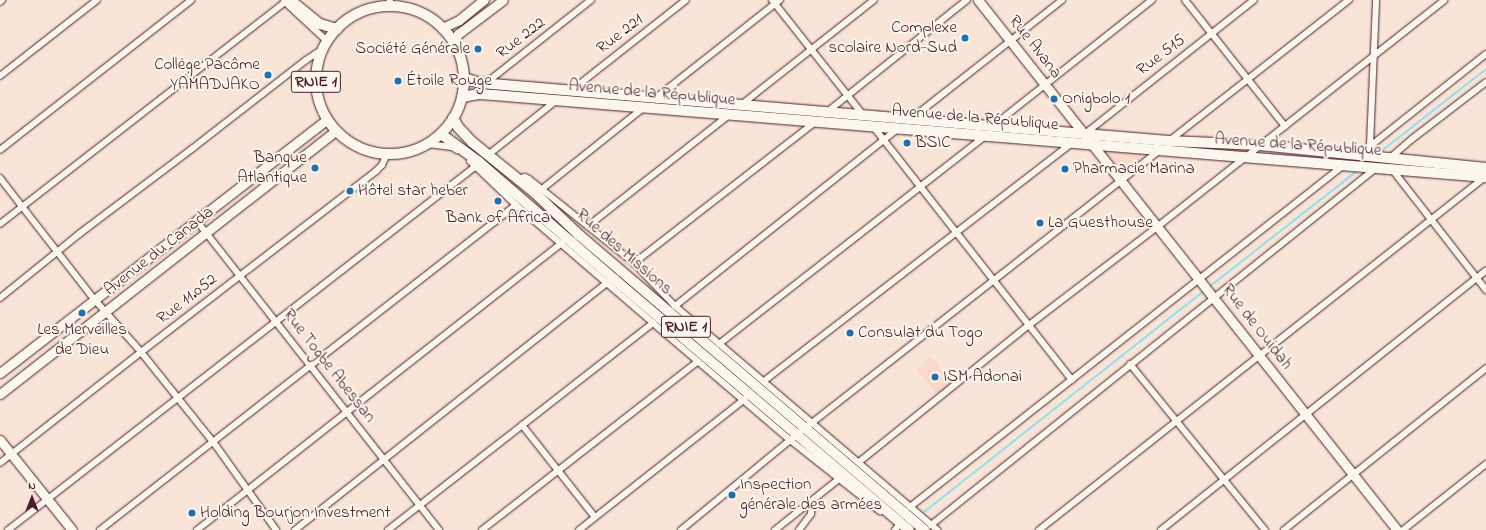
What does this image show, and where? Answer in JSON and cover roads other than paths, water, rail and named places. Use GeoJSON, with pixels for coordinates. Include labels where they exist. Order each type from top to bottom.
{"type":"FeatureCollection","features":[{"type":"Feature","properties":{"kind":"main road"},"geometry":{"type":"LineString","coordinates":[[442,28],[459,20],[484,0]]}},
{"type":"Feature","properties":{"kind":"main road"},"geometry":{"type":"LineString","coordinates":[[452,41],[458,34],[503,0]]}},
{"type":"Feature","properties":{"kind":"main road","name":"Rue Avana"},"geometry":{"type":"LineString","coordinates":[[978,0],[1044,85],[1084,133],[1091,145]]}},
{"type":"Feature","properties":{"kind":"main road"},"geometry":{"type":"LineString","coordinates":[[286,1],[320,24],[337,29]]}},
{"type":"Feature","properties":{"kind":"main road","name":"RNIE 1"},"geometry":{"type":"LineString","coordinates":[[389,3],[418,12],[442,28],[452,41],[461,61],[464,78],[462,97],[453,118],[441,134],[428,144],[408,152],[387,154],[360,147],[336,131],[327,119],[319,101],[316,82],[318,63],[325,45],[337,29],[349,19],[361,12],[389,3]]}},
{"type":"Feature","properties":{"kind":"main road","name":"Avenue de la République"},"geometry":{"type":"LineString","coordinates":[[464,78],[473,82],[741,105],[1260,146],[1358,156],[1390,164],[1486,177]]}},
{"type":"Feature","properties":{"kind":"main road","name":"Avenue de la République"},"geometry":{"type":"LineString","coordinates":[[462,97],[479,94],[557,100],[728,116],[872,125],[984,137],[1245,158],[1377,167],[1390,164],[1486,168]]}},
{"type":"Feature","properties":{"kind":"main road","name":"Rue des Missions"},"geometry":{"type":"LineString","coordinates":[[453,118],[465,135],[535,192],[579,235],[632,281],[809,426],[928,528]]}},
{"type":"Feature","properties":{"kind":"main road","name":"Avenue du Canada"},"geometry":{"type":"LineString","coordinates":[[0,374],[94,299],[327,119]]}},
{"type":"Feature","properties":{"kind":"main road","name":"Avenue du Canada"},"geometry":{"type":"LineString","coordinates":[[0,394],[336,131]]}},
{"type":"Feature","properties":{"kind":"main road","name":"Rue des Missions"},"geometry":{"type":"LineString","coordinates":[[441,134],[479,162],[794,437],[909,530]]}},
{"type":"Feature","properties":{"kind":"main road","name":"Rue de Ouidah"},"geometry":{"type":"LineString","coordinates":[[1091,145],[1397,530]]}},
{"type":"Feature","properties":{"kind":"main road"},"geometry":{"type":"LineString","coordinates":[[0,440],[72,530]]}},
{"type":"Feature","properties":{"kind":"street"},"geometry":{"type":"LineString","coordinates":[[0,76],[97,0]]}},
{"type":"Feature","properties":{"kind":"street"},"geometry":{"type":"LineString","coordinates":[[0,150],[192,0]]}},
{"type":"Feature","properties":{"kind":"street","name":"Rue 222"},"geometry":{"type":"LineString","coordinates":[[486,83],[591,0]]}},
{"type":"Feature","properties":{"kind":"street","name":"Rue 221"},"geometry":{"type":"LineString","coordinates":[[572,90],[686,0]]}},
{"type":"Feature","properties":{"kind":"street"},"geometry":{"type":"LineString","coordinates":[[741,105],[874,0]]}},
{"type":"Feature","properties":{"kind":"street"},"geometry":{"type":"LineString","coordinates":[[827,112],[967,0]]}},
{"type":"Feature","properties":{"kind":"street"},"geometry":{"type":"LineString","coordinates":[[675,306],[883,140],[1062,0]]}},
{"type":"Feature","properties":{"kind":"street"},"geometry":{"type":"LineString","coordinates":[[993,126],[1152,0]]}},
{"type":"Feature","properties":{"kind":"street"},"geometry":{"type":"LineString","coordinates":[[1185,0],[1249,78],[1285,126]]}},
{"type":"Feature","properties":{"kind":"street","name":"Rue 515"},"geometry":{"type":"LineString","coordinates":[[1084,133],[1254,0]]}},
{"type":"Feature","properties":{"kind":"street"},"geometry":{"type":"LineString","coordinates":[[1169,140],[1349,0]]}},
{"type":"Feature","properties":{"kind":"street"},"geometry":{"type":"LineString","coordinates":[[1370,145],[1376,0]]}},
{"type":"Feature","properties":{"kind":"street"},"geometry":{"type":"LineString","coordinates":[[858,462],[1029,325],[1157,227],[1374,57],[1444,0]]}},
{"type":"Feature","properties":{"kind":"street"},"geometry":{"type":"LineString","coordinates":[[0,224],[286,1],[325,45],[193,148],[79,234],[0,298]]}},
{"type":"Feature","properties":{"kind":"street"},"geometry":{"type":"LineString","coordinates":[[657,97],[776,1],[812,50],[864,115]]}},
{"type":"Feature","properties":{"kind":"street"},"geometry":{"type":"LineString","coordinates":[[1358,156],[1486,54]]}},
{"type":"Feature","properties":{"kind":"street"},"geometry":{"type":"LineString","coordinates":[[1486,82],[1412,139],[1390,164],[1431,220],[1486,290]]}},
{"type":"Feature","properties":{"kind":"street"},"geometry":{"type":"LineString","coordinates":[[488,155],[557,100]]}},
{"type":"Feature","properties":{"kind":"street"},"geometry":{"type":"LineString","coordinates":[[542,189],[643,108]]}},
{"type":"Feature","properties":{"kind":"street"},"geometry":{"type":"LineString","coordinates":[[588,226],[728,116]]}},
{"type":"Feature","properties":{"kind":"street"},"geometry":{"type":"LineString","coordinates":[[634,263],[816,121]]}},
{"type":"Feature","properties":{"kind":"street"},"geometry":{"type":"LineString","coordinates":[[872,125],[1072,380]]}},
{"type":"Feature","properties":{"kind":"street"},"geometry":{"type":"LineString","coordinates":[[720,344],[984,137]]}},
{"type":"Feature","properties":{"kind":"street"},"geometry":{"type":"LineString","coordinates":[[764,382],[957,234],[1072,143]]}},
{"type":"Feature","properties":{"kind":"street"},"geometry":{"type":"LineString","coordinates":[[428,144],[452,147],[476,166],[516,205],[698,361],[745,400],[794,437],[839,479],[898,529]]}},
{"type":"Feature","properties":{"kind":"street"},"geometry":{"type":"LineString","coordinates":[[681,530],[794,437],[1159,151]]}},
{"type":"Feature","properties":{"kind":"street","name":"Rue 11.052"},"geometry":{"type":"LineString","coordinates":[[0,463],[376,171],[382,165],[387,154]]}},
{"type":"Feature","properties":{"kind":"street"},"geometry":{"type":"LineString","coordinates":[[910,507],[1345,164]]}},
{"type":"Feature","properties":{"kind":"street"},"geometry":{"type":"LineString","coordinates":[[8,530],[476,166]]}},
{"type":"Feature","properties":{"kind":"street"},"geometry":{"type":"LineString","coordinates":[[928,528],[1130,364],[1377,167]]}},
{"type":"Feature","properties":{"kind":"street"},"geometry":{"type":"LineString","coordinates":[[1039,530],[1486,177]]}},
{"type":"Feature","properties":{"kind":"street"},"geometry":{"type":"LineString","coordinates":[[0,178],[105,313],[141,352],[177,399],[214,443],[276,530]]}},
{"type":"Feature","properties":{"kind":"street"},"geometry":{"type":"LineString","coordinates":[[518,179],[527,178],[634,263],[675,306],[764,382],[809,426],[858,462],[910,507],[928,528],[937,530]]}},
{"type":"Feature","properties":{"kind":"street"},"geometry":{"type":"LineString","coordinates":[[100,530],[214,443],[516,205]]}},
{"type":"Feature","properties":{"kind":"street","name":"Rue Togbe Abessan"},"geometry":{"type":"LineString","coordinates":[[196,220],[439,530]]}},
{"type":"Feature","properties":{"kind":"street"},"geometry":{"type":"LineString","coordinates":[[197,530],[562,243]]}},
{"type":"Feature","properties":{"kind":"street"},"geometry":{"type":"LineString","coordinates":[[1161,530],[1486,271]]}},
{"type":"Feature","properties":{"kind":"street"},"geometry":{"type":"LineString","coordinates":[[295,530],[607,283]]}},
{"type":"Feature","properties":{"kind":"street"},"geometry":{"type":"LineString","coordinates":[[388,530],[654,323]]}},
{"type":"Feature","properties":{"kind":"street"},"geometry":{"type":"LineString","coordinates":[[482,530],[698,361]]}},
{"type":"Feature","properties":{"kind":"street"},"geometry":{"type":"LineString","coordinates":[[1130,364],[1265,530]]}},
{"type":"Feature","properties":{"kind":"street"},"geometry":{"type":"LineString","coordinates":[[1284,530],[1486,368]]}},
{"type":"Feature","properties":{"kind":"street"},"geometry":{"type":"LineString","coordinates":[[579,530],[745,400]]}},
{"type":"Feature","properties":{"kind":"street"},"geometry":{"type":"LineString","coordinates":[[522,425],[595,518]]}},
{"type":"Feature","properties":{"kind":"street"},"geometry":{"type":"LineString","coordinates":[[1403,530],[1486,464]]}},
{"type":"Feature","properties":{"kind":"street"},"geometry":{"type":"LineString","coordinates":[[775,530],[839,479]]}},
{"type":"Feature","properties":{"kind":"street"},"geometry":{"type":"LineString","coordinates":[[799,530],[811,514],[812,502]]}},
{"type":"Feature","properties":{"kind":"waterway"},"geometry":{"type":"LineString","coordinates":[[1379,153],[1486,69]]}},
{"type":"Feature","properties":{"kind":"waterway"},"geometry":{"type":"LineString","coordinates":[[1209,287],[1358,170]]}},
{"type":"Feature","properties":{"kind":"waterway"},"geometry":{"type":"LineString","coordinates":[[924,512],[1204,291]]}},
{"type":"Feature","properties":{"kind":"place","name":"Complexe scolaire Nord-Sud"},"geometry":{"type":"Point","coordinates":[965,38]}},
{"type":"Feature","properties":{"kind":"place","name":"Société Générale"},"geometry":{"type":"Point","coordinates":[478,49]}},
{"type":"Feature","properties":{"kind":"place","name":"Collège Pacôme YAMADJAKO"},"geometry":{"type":"Point","coordinates":[268,75]}},
{"type":"Feature","properties":{"kind":"place","name":"Étoile Rouge"},"geometry":{"type":"Point","coordinates":[398,81]}},
{"type":"Feature","properties":{"kind":"place","name":"Onigbolo 1"},"geometry":{"type":"Point","coordinates":[1054,99]}},
{"type":"Feature","properties":{"kind":"place","name":"BSIC"},"geometry":{"type":"Point","coordinates":[907,143]}},
{"type":"Feature","properties":{"kind":"place","name":"Banque Atlantique"},"geometry":{"type":"Point","coordinates":[315,168]}},
{"type":"Feature","properties":{"kind":"place","name":"Pharmacie Marina"},"geometry":{"type":"Point","coordinates":[1065,169]}},
{"type":"Feature","properties":{"kind":"place","name":"Hôtel star heber"},"geometry":{"type":"Point","coordinates":[350,191]}},
{"type":"Feature","properties":{"kind":"place","name":"Bank of Africa"},"geometry":{"type":"Point","coordinates":[498,201]}},
{"type":"Feature","properties":{"kind":"place","name":"La Guesthouse"},"geometry":{"type":"Point","coordinates":[1040,223]}},
{"type":"Feature","properties":{"kind":"place","name":"Les Merveilles de Dieu"},"geometry":{"type":"Point","coordinates":[82,313]}},
{"type":"Feature","properties":{"kind":"place","name":"Consulat du Togo"},"geometry":{"type":"Point","coordinates":[850,333]}},
{"type":"Feature","properties":{"kind":"place","name":"ISM Adonai"},"geometry":{"type":"Point","coordinates":[935,377]}},
{"type":"Feature","properties":{"kind":"place","name":"Inspection générale des armées"},"geometry":{"type":"Point","coordinates":[732,495]}},
{"type":"Feature","properties":{"kind":"place","name":"Holding Bourjon Investment"},"geometry":{"type":"Point","coordinates":[192,513]}}]}
